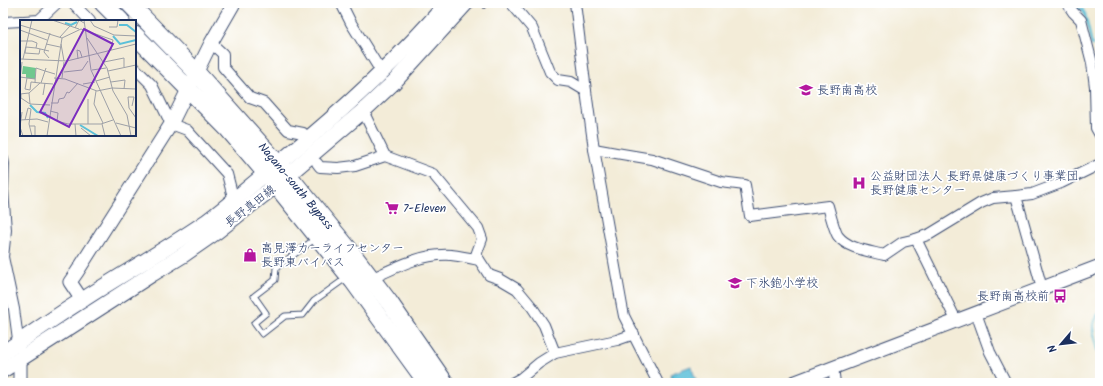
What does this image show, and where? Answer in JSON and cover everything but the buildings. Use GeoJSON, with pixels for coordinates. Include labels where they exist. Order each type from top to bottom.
{"type":"FeatureCollection","features":[{"type":"Feature","properties":{"kind":"highway"},"geometry":{"type":"LineString","coordinates":[[103,3],[120,20]]}},
{"type":"Feature","properties":{"kind":"highway","name":"Nagano-south Bypass"},"geometry":{"type":"LineString","coordinates":[[130,3],[196,72],[277,174],[318,236],[388,328],[427,383]]}},
{"type":"Feature","properties":{"kind":"highway","name":"Nagano-south Bypass"},"geometry":{"type":"LineString","coordinates":[[136,36],[228,129],[277,174],[351,252],[445,383]]}},
{"type":"Feature","properties":{"kind":"main road","name":"長野真田線"},"geometry":{"type":"LineString","coordinates":[[3,370],[183,255],[216,232],[277,174],[309,139],[382,73],[447,3]]}},
{"type":"Feature","properties":{"kind":"main road","name":"長野真田線"},"geometry":{"type":"LineString","coordinates":[[3,353],[82,300],[206,222],[234,201],[277,174],[364,111],[394,82],[466,3]]}},
{"type":"Feature","properties":{"kind":"street"},"geometry":{"type":"LineString","coordinates":[[39,20],[57,3]]}},
{"type":"Feature","properties":{"kind":"street"},"geometry":{"type":"LineString","coordinates":[[73,3],[89,20]]}},
{"type":"Feature","properties":{"kind":"street"},"geometry":{"type":"LineString","coordinates":[[82,300],[70,282],[171,124],[196,72],[234,3]]}},
{"type":"Feature","properties":{"kind":"street"},"geometry":{"type":"LineString","coordinates":[[341,3],[351,23],[382,73]]}},
{"type":"Feature","properties":{"kind":"street"},"geometry":{"type":"LineString","coordinates":[[511,3],[532,28],[550,72],[558,80],[571,82],[586,91]]}},
{"type":"Feature","properties":{"kind":"street"},"geometry":{"type":"LineString","coordinates":[[575,3],[594,149],[624,316],[658,383]]}},
{"type":"Feature","properties":{"kind":"street"},"geometry":{"type":"LineString","coordinates":[[1067,3],[1072,12],[1081,20],[1095,87],[1096,128],[1100,135]]}},
{"type":"Feature","properties":{"kind":"street"},"geometry":{"type":"LineString","coordinates":[[3,22],[20,21]]}},
{"type":"Feature","properties":{"kind":"street"},"geometry":{"type":"LineString","coordinates":[[211,44],[222,54],[223,67],[250,98],[264,103],[288,130],[303,134],[309,139]]}},
{"type":"Feature","properties":{"kind":"street"},"geometry":{"type":"LineString","coordinates":[[136,69],[152,85],[171,124],[187,130],[227,174],[234,201]]}},
{"type":"Feature","properties":{"kind":"street"},"geometry":{"type":"LineString","coordinates":[[364,111],[385,156]]}},
{"type":"Feature","properties":{"kind":"street"},"geometry":{"type":"LineString","coordinates":[[594,149],[652,159],[721,182],[746,185],[750,216],[828,206],[837,235],[847,244],[884,255],[904,242],[930,234],[981,203],[993,198],[1032,194],[1061,183],[1100,164]]}},
{"type":"Feature","properties":{"kind":"street"},"geometry":{"type":"LineString","coordinates":[[317,163],[320,167],[338,168],[355,166],[385,156],[433,174],[478,228],[482,239],[476,256],[489,275],[500,279],[517,289],[532,307],[544,325],[555,353]]}},
{"type":"Feature","properties":{"kind":"street"},"geometry":{"type":"LineString","coordinates":[[3,159],[3,190],[6,230],[3,257],[6,289],[14,309],[20,358],[20,383]]}},
{"type":"Feature","properties":{"kind":"street"},"geometry":{"type":"LineString","coordinates":[[1016,196],[1042,288]]}},
{"type":"Feature","properties":{"kind":"street"},"geometry":{"type":"LineString","coordinates":[[916,239],[956,320]]}},
{"type":"Feature","properties":{"kind":"street"},"geometry":{"type":"LineString","coordinates":[[371,279],[403,264],[434,256],[451,255],[479,260]]}},
{"type":"Feature","properties":{"kind":"street"},"geometry":{"type":"LineString","coordinates":[[793,383],[1100,266]]}},
{"type":"Feature","properties":{"kind":"street"},"geometry":{"type":"LineString","coordinates":[[976,313],[990,352],[1006,383]]}},
{"type":"Feature","properties":{"kind":"street"},"geometry":{"type":"LineString","coordinates":[[512,383],[555,353],[617,340],[634,334]]}},
{"type":"Feature","properties":{"kind":"street"},"geometry":{"type":"LineString","coordinates":[[833,367],[835,383]]}},
{"type":"Feature","properties":{"kind":"lane"},"geometry":{"type":"LineString","coordinates":[[318,236],[276,268],[274,280],[254,296],[266,313],[254,323],[262,334],[285,316],[303,315],[314,301],[349,276]]}},
{"type":"Feature","properties":{"kind":"path"},"geometry":{"type":"LineString","coordinates":[[483,3],[481,5],[484,8],[493,3]]}},
{"type":"Feature","properties":{"kind":"water"},"geometry":{"type":"Polygon","coordinates":[[[691,366],[697,383],[673,383],[670,374],[691,366]]]}},
{"type":"Feature","properties":{"kind":"waterway"},"geometry":{"type":"LineString","coordinates":[[1074,3],[1078,9],[1082,9],[1085,14],[1092,45]]}},
{"type":"Feature","properties":{"kind":"waterway"},"geometry":{"type":"LineString","coordinates":[[1097,65],[1100,86]]}},
{"type":"Feature","properties":{"kind":"waterway"},"geometry":{"type":"LineString","coordinates":[[1100,313],[1096,317],[1093,328],[1100,358]]}},
{"type":"Feature","properties":{"kind":"place","name":"長野南高校"},"geometry":{"type":"Point","coordinates":[806,90]}},
{"type":"Feature","properties":{"kind":"place","name":"公益財団法人 長野県健康づくり事業団 長野健康センター"},"geometry":{"type":"Point","coordinates":[859,183]}},
{"type":"Feature","properties":{"kind":"place","name":"7-Eleven"},"geometry":{"type":"Point","coordinates":[392,208]}},
{"type":"Feature","properties":{"kind":"place","name":"高見澤カーライフセンター 長野東バイパス"},"geometry":{"type":"Point","coordinates":[250,255]}},
{"type":"Feature","properties":{"kind":"place","name":"下氷鉋小学校"},"geometry":{"type":"Point","coordinates":[735,283]}},
{"type":"Feature","properties":{"kind":"place","name":"長野南高校前"},"geometry":{"type":"Point","coordinates":[1060,296]}}]}
